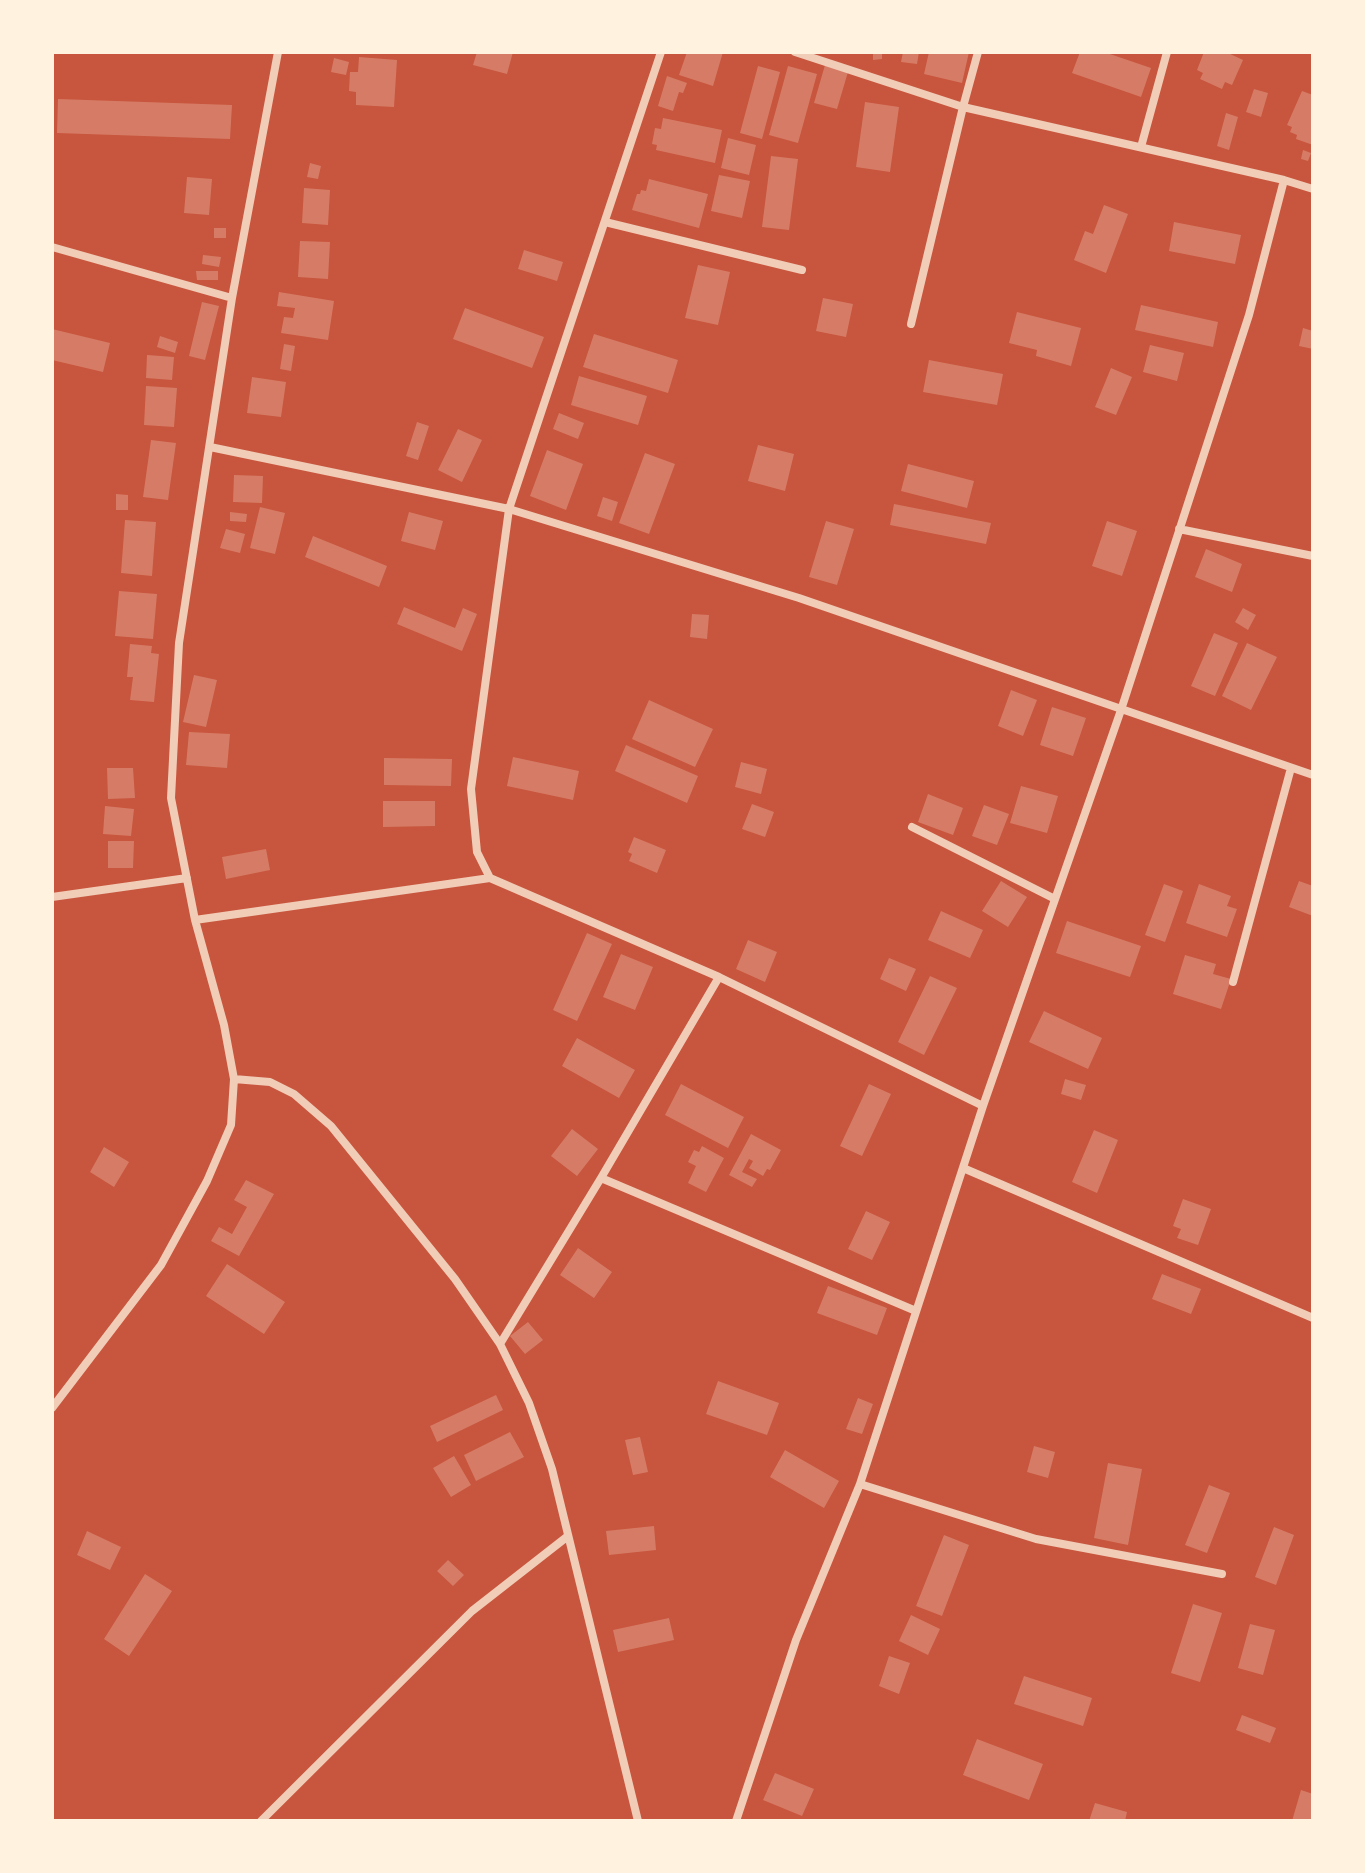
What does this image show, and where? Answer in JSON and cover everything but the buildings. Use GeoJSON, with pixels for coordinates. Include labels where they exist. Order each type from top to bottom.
{"type":"FeatureCollection","features":[{"type":"Feature","properties":{"kind":"street"},"geometry":{"type":"LineString","coordinates":[[52,1408],[161,1265],[207,1181],[231,1125],[234,1079],[224,1025],[195,920],[171,798],[179,643],[232,298],[278,52]]}},
{"type":"Feature","properties":{"kind":"street"},"geometry":{"type":"LineString","coordinates":[[490,878],[477,852],[471,789],[509,509],[661,52]]}},
{"type":"Feature","properties":{"kind":"street"},"geometry":{"type":"LineString","coordinates":[[795,52],[963,107],[1313,189]]}},
{"type":"Feature","properties":{"kind":"street"},"geometry":{"type":"LineString","coordinates":[[911,324],[978,52]]}},
{"type":"Feature","properties":{"kind":"street"},"geometry":{"type":"LineString","coordinates":[[1141,147],[1167,52]]}},
{"type":"Feature","properties":{"kind":"street"},"geometry":{"type":"LineString","coordinates":[[736,1821],[796,1640],[860,1484],[983,1106],[1121,710],[1249,315],[1284,180]]}},
{"type":"Feature","properties":{"kind":"street"},"geometry":{"type":"LineString","coordinates":[[605,222],[802,270]]}},
{"type":"Feature","properties":{"kind":"street"},"geometry":{"type":"LineString","coordinates":[[52,247],[232,298]]}},
{"type":"Feature","properties":{"kind":"street"},"geometry":{"type":"LineString","coordinates":[[210,447],[509,509],[799,598],[1313,775]]}},
{"type":"Feature","properties":{"kind":"street"},"geometry":{"type":"LineString","coordinates":[[1179,529],[1313,556]]}},
{"type":"Feature","properties":{"kind":"street"},"geometry":{"type":"LineString","coordinates":[[1233,982],[1291,768]]}},
{"type":"Feature","properties":{"kind":"street"},"geometry":{"type":"LineString","coordinates":[[912,827],[1055,899]]}},
{"type":"Feature","properties":{"kind":"street"},"geometry":{"type":"LineString","coordinates":[[52,897],[187,878]]}},
{"type":"Feature","properties":{"kind":"street"},"geometry":{"type":"LineString","coordinates":[[195,920],[490,878],[719,977],[983,1106]]}},
{"type":"Feature","properties":{"kind":"street"},"geometry":{"type":"LineString","coordinates":[[500,1344],[719,977]]}},
{"type":"Feature","properties":{"kind":"street"},"geometry":{"type":"LineString","coordinates":[[234,1079],[270,1082],[294,1094],[331,1126],[455,1279],[500,1344],[529,1403],[552,1469],[638,1821]]}},
{"type":"Feature","properties":{"kind":"street"},"geometry":{"type":"LineString","coordinates":[[963,1168],[1313,1318]]}},
{"type":"Feature","properties":{"kind":"street"},"geometry":{"type":"LineString","coordinates":[[601,1178],[916,1311]]}},
{"type":"Feature","properties":{"kind":"street"},"geometry":{"type":"LineString","coordinates":[[860,1484],[1036,1539],[1222,1574]]}},
{"type":"Feature","properties":{"kind":"street"},"geometry":{"type":"LineString","coordinates":[[261,1821],[472,1611],[568,1536]]}}]}
